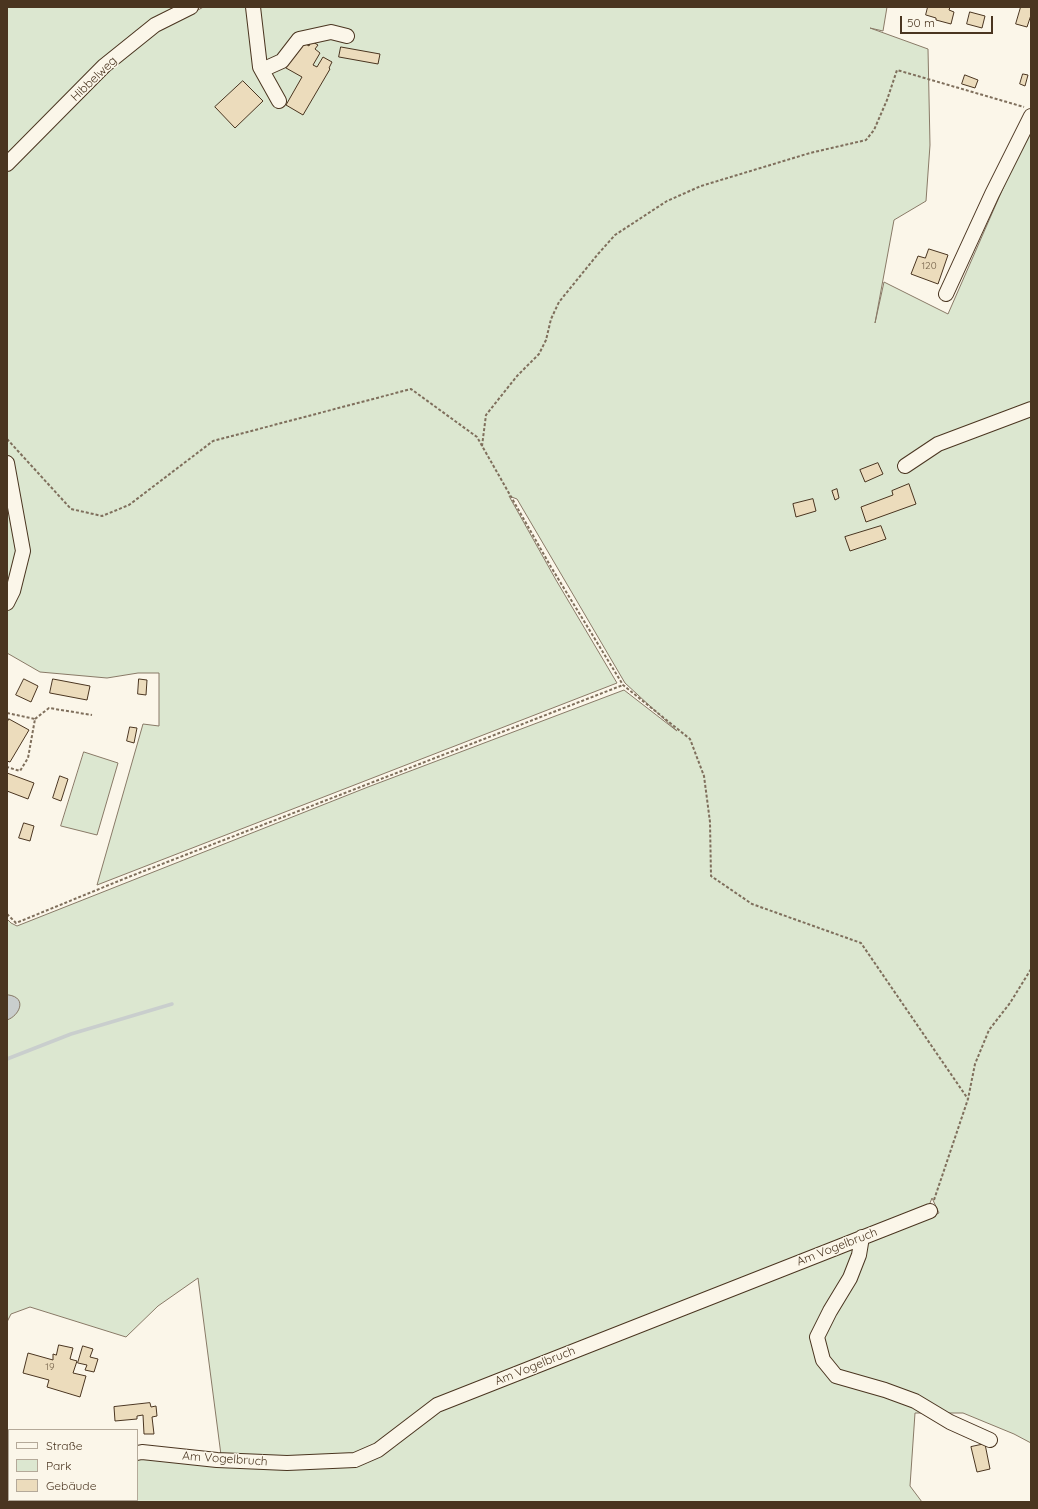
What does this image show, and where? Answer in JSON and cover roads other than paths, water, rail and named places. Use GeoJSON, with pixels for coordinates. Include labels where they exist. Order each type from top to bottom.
{"type":"FeatureCollection","features":[{"type":"Feature","properties":{"kind":"street","name":"Hibbelweg"},"geometry":{"type":"LineString","coordinates":[[7,164],[104,66],[155,25],[191,7]]}},
{"type":"Feature","properties":{"kind":"street"},"geometry":{"type":"LineString","coordinates":[[253,7],[260,67],[279,101]]}},
{"type":"Feature","properties":{"kind":"street"},"geometry":{"type":"LineString","coordinates":[[262,70],[282,61],[299,39],[331,32],[347,36]]}},
{"type":"Feature","properties":{"kind":"street"},"geometry":{"type":"LineString","coordinates":[[946,294],[992,194],[1031,116]]}},
{"type":"Feature","properties":{"kind":"street"},"geometry":{"type":"LineString","coordinates":[[905,466],[938,444],[1031,409]]}},
{"type":"Feature","properties":{"kind":"street"},"geometry":{"type":"LineString","coordinates":[[7,463],[22,551],[13,591],[7,603]]}},
{"type":"Feature","properties":{"kind":"street","name":"Am Vogelbruch"},"geometry":{"type":"LineString","coordinates":[[138,1453],[218,1460],[287,1462],[355,1460],[378,1450],[437,1404],[930,1211]]}},
{"type":"Feature","properties":{"kind":"street"},"geometry":{"type":"LineString","coordinates":[[862,1237],[859,1255],[850,1278],[830,1311],[817,1338],[823,1360],[836,1376],[885,1390],[915,1401],[950,1422],[990,1440]]}},
{"type":"Feature","properties":{"kind":"waterway"},"geometry":{"type":"LineString","coordinates":[[7,1059],[71,1034],[172,1004]]}}]}
